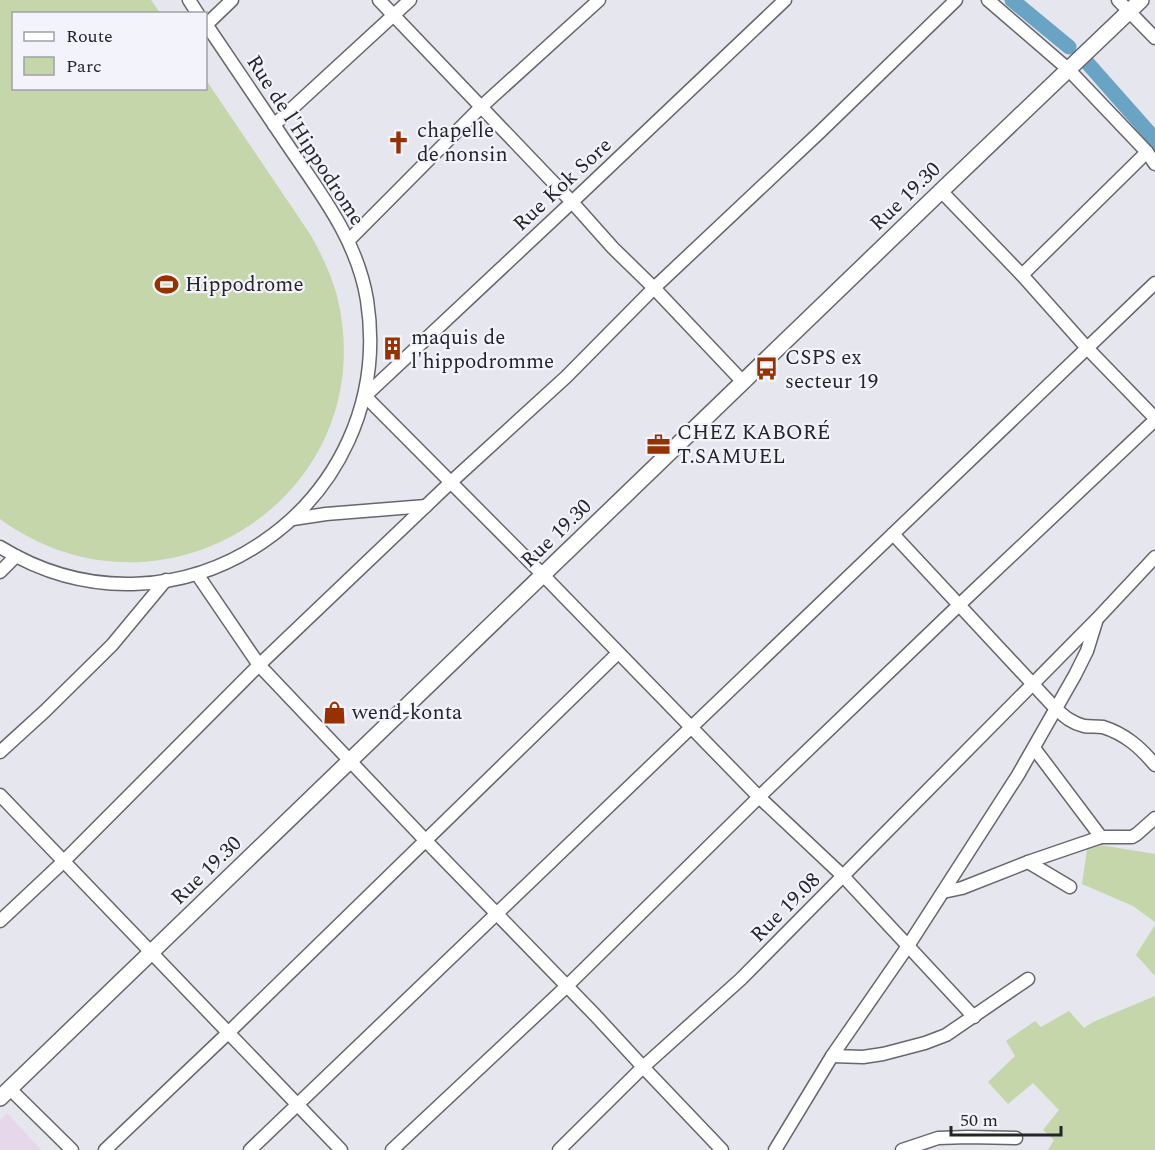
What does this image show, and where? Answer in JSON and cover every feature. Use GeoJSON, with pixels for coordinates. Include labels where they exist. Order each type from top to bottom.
{"type":"FeatureCollection","features":[{"type":"Feature","properties":{"kind":"street"},"geometry":{"type":"LineString","coordinates":[[207,23],[232,0]]}},
{"type":"Feature","properties":{"kind":"street"},"geometry":{"type":"LineString","coordinates":[[380,0],[613,248],[743,382]]}},
{"type":"Feature","properties":{"kind":"street"},"geometry":{"type":"LineString","coordinates":[[274,125],[410,0]]}},
{"type":"Feature","properties":{"kind":"street"},"geometry":{"type":"LineString","coordinates":[[349,240],[481,107],[599,0]]}},
{"type":"Feature","properties":{"kind":"street","name":"Rue Kok Sore"},"geometry":{"type":"LineString","coordinates":[[365,396],[786,0]]}},
{"type":"Feature","properties":{"kind":"street"},"geometry":{"type":"LineString","coordinates":[[0,921],[63,862],[259,665],[451,482],[566,377],[654,288],[956,0]]}},
{"type":"Feature","properties":{"kind":"street"},"geometry":{"type":"LineString","coordinates":[[988,0],[1068,69],[1147,152],[1155,164]]}},
{"type":"Feature","properties":{"kind":"street"},"geometry":{"type":"LineString","coordinates":[[1118,0],[1155,38]]}},
{"type":"Feature","properties":{"kind":"street","name":"Rue 19.30"},"geometry":{"type":"LineString","coordinates":[[5,1094],[1141,0]]}},
{"type":"Feature","properties":{"kind":"street","name":"Rue de l'Hippodrome"},"geometry":{"type":"LineString","coordinates":[[0,547],[56,573],[79,579],[126,584],[196,574],[241,556],[261,544],[292,519],[328,478],[351,436],[365,396],[371,344],[370,320],[361,274],[349,240],[328,205],[207,25]]}},
{"type":"Feature","properties":{"kind":"street"},"geometry":{"type":"LineString","coordinates":[[1022,275],[1147,152]]}},
{"type":"Feature","properties":{"kind":"street"},"geometry":{"type":"LineString","coordinates":[[392,1150],[567,986],[759,797],[1155,419],[941,191]]}},
{"type":"Feature","properties":{"kind":"street"},"geometry":{"type":"LineString","coordinates":[[250,1150],[1155,283]]}},
{"type":"Feature","properties":{"kind":"street"},"geometry":{"type":"LineString","coordinates":[[365,396],[759,797],[843,876],[974,1017]]}},
{"type":"Feature","properties":{"kind":"street"},"geometry":{"type":"LineString","coordinates":[[292,519],[426,506]]}},
{"type":"Feature","properties":{"kind":"street"},"geometry":{"type":"LineString","coordinates":[[893,534],[1069,721],[1084,726],[1101,727],[1127,737],[1155,765]]}},
{"type":"Feature","properties":{"kind":"street"},"geometry":{"type":"LineString","coordinates":[[0,572],[16,556]]}},
{"type":"Feature","properties":{"kind":"street","name":"Rue 19.08"},"geometry":{"type":"LineString","coordinates":[[559,1150],[643,1067],[741,979],[1097,619],[1155,557]]}},
{"type":"Feature","properties":{"kind":"street"},"geometry":{"type":"LineString","coordinates":[[196,574],[259,665],[595,1015],[718,1149]]}},
{"type":"Feature","properties":{"kind":"street"},"geometry":{"type":"LineString","coordinates":[[0,752],[112,645],[166,580]]}},
{"type":"Feature","properties":{"kind":"street"},"geometry":{"type":"LineString","coordinates":[[775,1150],[832,1056],[908,946],[1034,748],[1087,651],[1097,619]]}},
{"type":"Feature","properties":{"kind":"street"},"geometry":{"type":"LineString","coordinates":[[105,1150],[618,653]]}},
{"type":"Feature","properties":{"kind":"street"},"geometry":{"type":"LineString","coordinates":[[1034,748],[1101,837]]}},
{"type":"Feature","properties":{"kind":"street"},"geometry":{"type":"LineString","coordinates":[[0,795],[341,1150]]}},
{"type":"Feature","properties":{"kind":"street"},"geometry":{"type":"LineString","coordinates":[[943,892],[962,888],[1101,837],[1131,837],[1155,818]]}},
{"type":"Feature","properties":{"kind":"street"},"geometry":{"type":"LineString","coordinates":[[1028,862],[1070,887]]}},
{"type":"Feature","properties":{"kind":"street"},"geometry":{"type":"LineString","coordinates":[[832,1056],[863,1057],[903,1049],[946,1035],[1028,980]]}},
{"type":"Feature","properties":{"kind":"street"},"geometry":{"type":"LineString","coordinates":[[5,1094],[72,1150]]}},
{"type":"Feature","properties":{"kind":"street"},"geometry":{"type":"LineString","coordinates":[[902,1150],[938,1138],[1016,1138]]}},
{"type":"Feature","properties":{"kind":"shaded area"},"geometry":{"type":"Polygon","coordinates":[[[7,1113],[41,1150],[0,1150],[0,1121],[7,1113]]]}},
{"type":"Feature","properties":{"kind":"green space","name":"Hippodrome"},"geometry":{"type":"Polygon","coordinates":[[[0,0],[151,0],[159,12],[12,12],[12,90],[207,90],[207,81],[310,234],[332,280],[337,296],[343,367],[328,431],[295,485],[248,526],[191,553],[128,562],[63,552],[0,519],[0,0]]]}},
{"type":"Feature","properties":{"kind":"green space"},"geometry":{"type":"Polygon","coordinates":[[[1088,843],[1155,854],[1155,922],[1133,906],[1082,884],[1088,843]]]}},
{"type":"Feature","properties":{"kind":"green space"},"geometry":{"type":"Polygon","coordinates":[[[1155,925],[1155,976],[1136,955],[1155,925]]]}},
{"type":"Feature","properties":{"kind":"green space"},"geometry":{"type":"Polygon","coordinates":[[[1155,996],[1155,1150],[1048,1150],[1054,1140],[1043,1130],[1059,1110],[1033,1083],[1008,1104],[988,1082],[1015,1056],[1006,1041],[1035,1021],[1041,1027],[1069,1011],[1084,1028],[1155,996]]]}},
{"type":"Feature","properties":{"kind":"water"},"geometry":{"type":"Polygon","coordinates":[[[1093,58],[1155,128],[1155,151],[1082,68],[1093,58]]]}},
{"type":"Feature","properties":{"kind":"waterway"},"geometry":{"type":"LineString","coordinates":[[1012,0],[1069,47]]}},
{"type":"Feature","properties":{"kind":"place","name":"chapelle de nonsin"},"geometry":{"type":"Point","coordinates":[399,142]}},
{"type":"Feature","properties":{"kind":"place","name":"Hippodrome"},"geometry":{"type":"Point","coordinates":[167,284]}},
{"type":"Feature","properties":{"kind":"place","name":"maquis de l'hippodromme"},"geometry":{"type":"Point","coordinates":[393,349]}},
{"type":"Feature","properties":{"kind":"place","name":"CSPS ex secteur 19"},"geometry":{"type":"Point","coordinates":[767,369]}},
{"type":"Feature","properties":{"kind":"place","name":"CHEZ KABORÉ T.SAMUEL"},"geometry":{"type":"Point","coordinates":[659,444]}},
{"type":"Feature","properties":{"kind":"place","name":"wend-konta"},"geometry":{"type":"Point","coordinates":[334,712]}}]}
